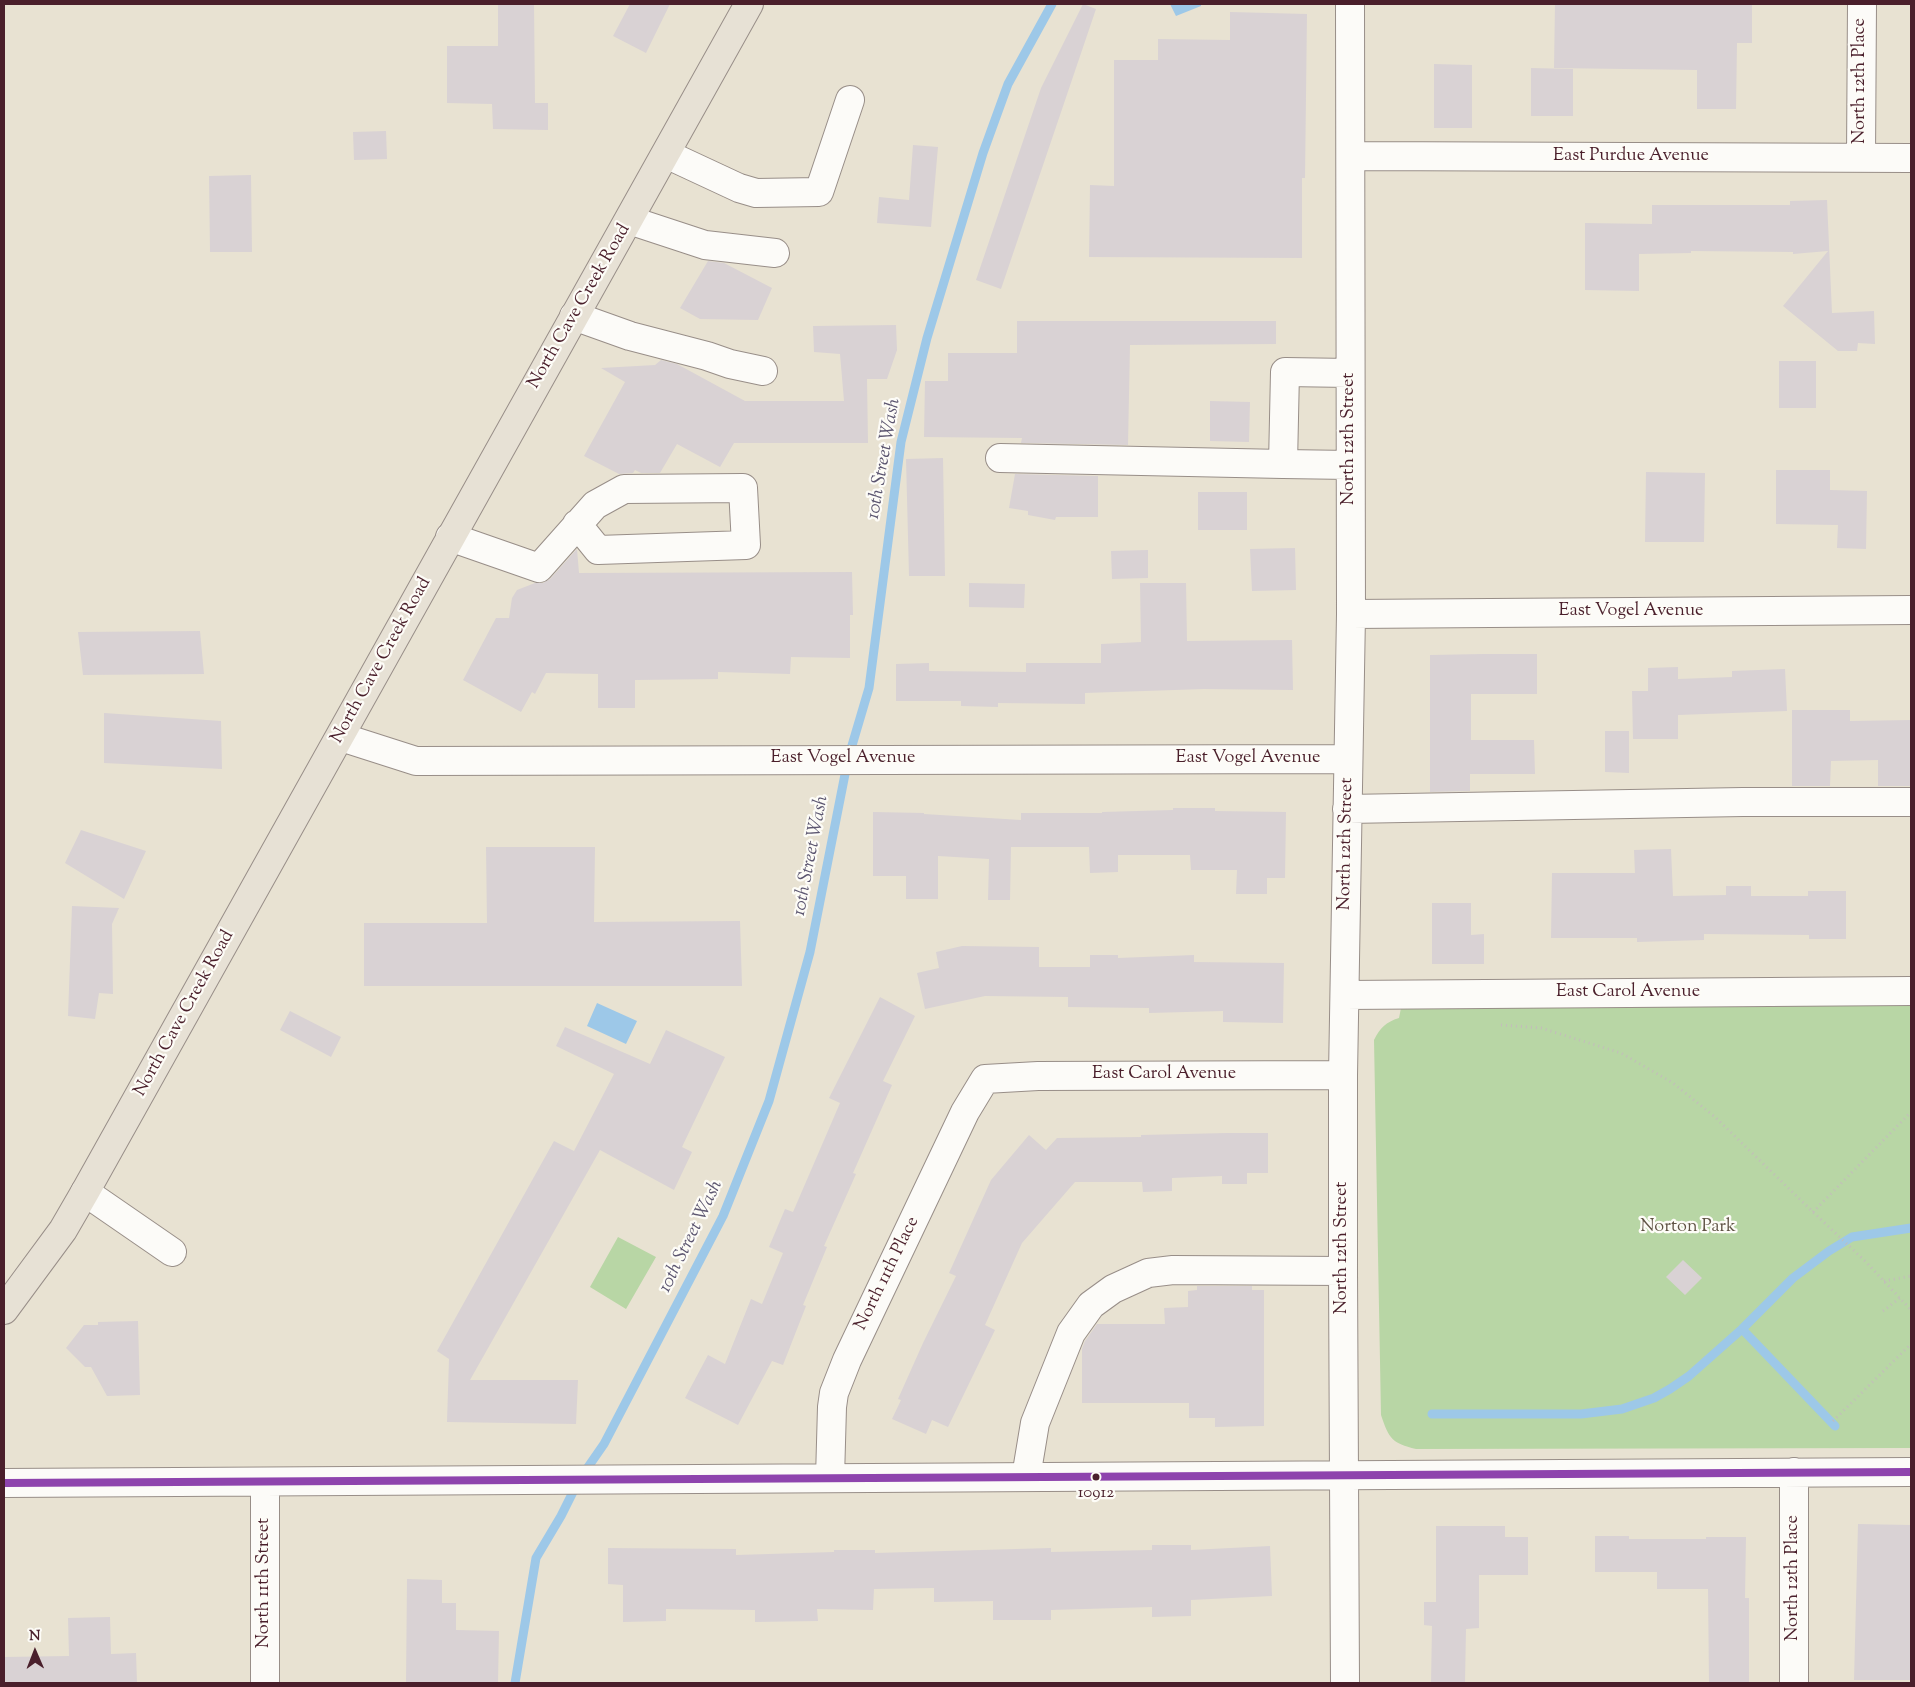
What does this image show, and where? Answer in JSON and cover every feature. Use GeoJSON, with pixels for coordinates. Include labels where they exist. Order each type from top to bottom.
{"type":"FeatureCollection","features":[{"type":"Feature","properties":{"kind":"main road","name":"North Cave Creek Road"},"geometry":{"type":"LineString","coordinates":[[4,1310],[63,1230],[85,1192],[749,4]]}},
{"type":"Feature","properties":{"kind":"street","name":"North 12th Street"},"geometry":{"type":"LineString","coordinates":[[1345,1683],[1343,1075],[1351,614],[1350,4]]}},
{"type":"Feature","properties":{"kind":"street","name":"North 12th Place"},"geometry":{"type":"LineString","coordinates":[[1861,158],[1862,4]]}},
{"type":"Feature","properties":{"kind":"street"},"geometry":{"type":"LineString","coordinates":[[666,154],[739,188],[756,193],[819,192],[850,100]]}},
{"type":"Feature","properties":{"kind":"street","name":"East Purdue Avenue"},"geometry":{"type":"LineString","coordinates":[[1351,156],[1911,158]]}},
{"type":"Feature","properties":{"kind":"street"},"geometry":{"type":"LineString","coordinates":[[629,220],[705,245],[775,252]]}},
{"type":"Feature","properties":{"kind":"street"},"geometry":{"type":"LineString","coordinates":[[574,316],[630,336],[707,356],[730,364],[764,371]]}},
{"type":"Feature","properties":{"kind":"street"},"geometry":{"type":"LineString","coordinates":[[1283,464],[1285,372],[1350,374]]}},
{"type":"Feature","properties":{"kind":"street"},"geometry":{"type":"LineString","coordinates":[[1000,458],[1350,465]]}},
{"type":"Feature","properties":{"kind":"street"},"geometry":{"type":"LineString","coordinates":[[450,538],[539,568],[577,524],[594,505],[624,489],[743,488],[746,545],[598,550],[577,524]]}},
{"type":"Feature","properties":{"kind":"street","name":"East Vogel Avenue"},"geometry":{"type":"LineString","coordinates":[[1351,614],[1911,610]]}},
{"type":"Feature","properties":{"kind":"street","name":"East Vogel Avenue"},"geometry":{"type":"LineString","coordinates":[[341,737],[416,761],[1348,759]]}},
{"type":"Feature","properties":{"kind":"street"},"geometry":{"type":"LineString","coordinates":[[1348,809],[1743,802],[1911,802]]}},
{"type":"Feature","properties":{"kind":"street","name":"East Carol Avenue"},"geometry":{"type":"LineString","coordinates":[[1345,995],[1911,991]]}},
{"type":"Feature","properties":{"kind":"street","name":"East Carol Avenue"},"geometry":{"type":"LineString","coordinates":[[985,1079],[1038,1076],[1343,1075]]}},
{"type":"Feature","properties":{"kind":"street","name":"North 11th Place"},"geometry":{"type":"LineString","coordinates":[[830,1478],[834,1393],[965,1112],[985,1079]]}},
{"type":"Feature","properties":{"kind":"street"},"geometry":{"type":"LineString","coordinates":[[85,1192],[172,1252]]}},
{"type":"Feature","properties":{"kind":"street"},"geometry":{"type":"LineString","coordinates":[[1026,1477],[1035,1423],[1071,1333],[1090,1305],[1113,1288],[1148,1273],[1172,1270],[1343,1271]]}},
{"type":"Feature","properties":{"kind":"street","name":"North 12th Place"},"geometry":{"type":"LineString","coordinates":[[1794,1472],[1794,1683]]}},
{"type":"Feature","properties":{"kind":"street"},"geometry":{"type":"LineString","coordinates":[[4,1483],[1911,1472]]}},
{"type":"Feature","properties":{"kind":"street","name":"North 11th Street"},"geometry":{"type":"LineString","coordinates":[[265,1482],[265,1683]]}},
{"type":"Feature","properties":{"kind":"path"},"geometry":{"type":"LineString","coordinates":[[1496,1024],[1541,1028],[1620,1053],[1673,1083],[1715,1117],[1837,1236],[1854,1250],[1911,1310]]}},
{"type":"Feature","properties":{"kind":"path"},"geometry":{"type":"LineString","coordinates":[[1813,1212],[1911,1112]]}},
{"type":"Feature","properties":{"kind":"path"},"geometry":{"type":"LineString","coordinates":[[1884,1281],[1911,1276]]}},
{"type":"Feature","properties":{"kind":"path"},"geometry":{"type":"LineString","coordinates":[[1883,1311],[1900,1298]]}},
{"type":"Feature","properties":{"kind":"path"},"geometry":{"type":"LineString","coordinates":[[1832,1421],[1911,1344]]}},
{"type":"Feature","properties":{"kind":"green space","name":"Norton Park"},"geometry":{"type":"Polygon","coordinates":[[[1911,1004],[1911,1448],[1416,1449],[1402,1445],[1392,1439],[1386,1430],[1381,1415],[1374,1040],[1384,1026],[1390,1021],[1399,1018],[1401,1008],[1911,1004]]]}},
{"type":"Feature","properties":{"kind":"green space"},"geometry":{"type":"Polygon","coordinates":[[[618,1237],[656,1257],[626,1309],[590,1287],[618,1237]]]}},
{"type":"Feature","properties":{"kind":"water"},"geometry":{"type":"Polygon","coordinates":[[[1170,4],[1201,4],[1201,6],[1176,16],[1170,4]]]}},
{"type":"Feature","properties":{"kind":"water"},"geometry":{"type":"Polygon","coordinates":[[[597,1003],[637,1021],[626,1044],[587,1026],[597,1003]]]}},
{"type":"Feature","properties":{"kind":"building"},"geometry":{"type":"Polygon","coordinates":[[[498,4],[534,4],[535,103],[548,103],[548,130],[493,129],[492,104],[447,103],[447,46],[498,46],[498,4]]]}},
{"type":"Feature","properties":{"kind":"building"},"geometry":{"type":"Polygon","coordinates":[[[630,4],[670,4],[646,53],[613,36],[630,4]]]}},
{"type":"Feature","properties":{"kind":"building"},"geometry":{"type":"Polygon","coordinates":[[[1083,4],[1096,9],[1001,289],[976,280],[1041,88],[1083,4]]]}},
{"type":"Feature","properties":{"kind":"building"},"geometry":{"type":"Polygon","coordinates":[[[1555,4],[1752,4],[1752,43],[1737,43],[1736,109],[1697,109],[1697,70],[1554,68],[1555,4]]]}},
{"type":"Feature","properties":{"kind":"building"},"geometry":{"type":"Polygon","coordinates":[[[1230,12],[1307,14],[1305,178],[1302,178],[1302,258],[1089,257],[1090,185],[1114,186],[1114,60],[1158,60],[1158,39],[1230,40],[1230,12]]]}},
{"type":"Feature","properties":{"kind":"building"},"geometry":{"type":"Polygon","coordinates":[[[1434,64],[1472,65],[1472,128],[1434,128],[1434,64]]]}},
{"type":"Feature","properties":{"kind":"building"},"geometry":{"type":"Polygon","coordinates":[[[1531,68],[1573,69],[1573,116],[1531,116],[1531,68]]]}},
{"type":"Feature","properties":{"kind":"building"},"geometry":{"type":"Polygon","coordinates":[[[386,131],[387,159],[354,160],[353,132],[386,131]]]}},
{"type":"Feature","properties":{"kind":"building"},"geometry":{"type":"Polygon","coordinates":[[[913,145],[938,147],[931,227],[877,223],[879,197],[909,200],[913,145]]]}},
{"type":"Feature","properties":{"kind":"building"},"geometry":{"type":"Polygon","coordinates":[[[251,175],[252,252],[210,252],[209,176],[251,175]]]}},
{"type":"Feature","properties":{"kind":"building"},"geometry":{"type":"Polygon","coordinates":[[[1827,200],[1832,313],[1874,311],[1875,344],[1858,343],[1857,351],[1838,351],[1783,306],[1828,251],[1793,254],[1793,252],[1691,251],[1691,253],[1639,254],[1639,291],[1585,290],[1585,223],[1652,224],[1652,205],[1790,205],[1790,201],[1827,200]]]}},
{"type":"Feature","properties":{"kind":"building"},"geometry":{"type":"Polygon","coordinates":[[[708,261],[724,263],[772,288],[758,320],[700,319],[680,308],[708,261]]]}},
{"type":"Feature","properties":{"kind":"building"},"geometry":{"type":"Polygon","coordinates":[[[1017,321],[1276,321],[1276,344],[1130,345],[1128,445],[1021,443],[1022,438],[924,437],[925,381],[948,381],[948,353],[1017,353],[1017,321]]]}},
{"type":"Feature","properties":{"kind":"building"},"geometry":{"type":"Polygon","coordinates":[[[896,325],[897,350],[887,379],[867,379],[868,443],[734,443],[720,467],[677,444],[660,473],[641,473],[635,470],[633,473],[619,474],[584,456],[625,382],[601,368],[655,365],[661,360],[677,364],[745,401],[844,401],[840,354],[814,352],[813,326],[896,325]]]}},
{"type":"Feature","properties":{"kind":"building"},"geometry":{"type":"Polygon","coordinates":[[[1779,361],[1816,361],[1816,408],[1779,408],[1779,361]]]}},
{"type":"Feature","properties":{"kind":"building"},"geometry":{"type":"Polygon","coordinates":[[[1210,401],[1250,402],[1249,442],[1210,441],[1210,401]]]}},
{"type":"Feature","properties":{"kind":"building"},"geometry":{"type":"Polygon","coordinates":[[[943,458],[945,576],[909,576],[906,459],[943,458]]]}},
{"type":"Feature","properties":{"kind":"building"},"geometry":{"type":"Polygon","coordinates":[[[1776,470],[1830,470],[1830,490],[1867,491],[1866,549],[1837,548],[1838,525],[1776,524],[1776,470]]]}},
{"type":"Feature","properties":{"kind":"building"},"geometry":{"type":"Polygon","coordinates":[[[1646,472],[1705,473],[1704,542],[1645,542],[1646,472]]]}},
{"type":"Feature","properties":{"kind":"building"},"geometry":{"type":"Polygon","coordinates":[[[1015,474],[1098,476],[1098,517],[1056,517],[1055,520],[1028,515],[1028,511],[1009,508],[1015,474]]]}},
{"type":"Feature","properties":{"kind":"building"},"geometry":{"type":"Polygon","coordinates":[[[1198,492],[1247,492],[1247,530],[1198,530],[1198,492]]]}},
{"type":"Feature","properties":{"kind":"building"},"geometry":{"type":"Polygon","coordinates":[[[1295,548],[1296,590],[1252,591],[1250,549],[1295,548]]]}},
{"type":"Feature","properties":{"kind":"building"},"geometry":{"type":"Polygon","coordinates":[[[577,549],[579,573],[852,572],[853,615],[850,615],[850,658],[791,657],[790,674],[718,672],[718,679],[635,680],[635,708],[598,708],[598,674],[546,673],[535,694],[532,692],[521,712],[463,680],[496,618],[509,618],[512,598],[517,590],[535,583],[543,583],[550,579],[577,549]]]}},
{"type":"Feature","properties":{"kind":"building"},"geometry":{"type":"Polygon","coordinates":[[[1148,550],[1148,578],[1112,579],[1111,551],[1148,550]]]}},
{"type":"Feature","properties":{"kind":"building"},"geometry":{"type":"Polygon","coordinates":[[[969,583],[1025,584],[1024,608],[969,607],[969,583]]]}},
{"type":"Feature","properties":{"kind":"building"},"geometry":{"type":"Polygon","coordinates":[[[1140,583],[1186,583],[1187,641],[1292,640],[1293,690],[1204,689],[1085,693],[1085,704],[998,703],[998,707],[961,706],[961,701],[896,701],[896,664],[929,663],[929,671],[1026,672],[1026,663],[1101,663],[1101,644],[1141,642],[1140,583]]]}},
{"type":"Feature","properties":{"kind":"building"},"geometry":{"type":"Polygon","coordinates":[[[200,631],[204,674],[83,675],[78,632],[200,631]]]}},
{"type":"Feature","properties":{"kind":"building"},"geometry":{"type":"Polygon","coordinates":[[[1537,654],[1537,694],[1471,694],[1471,740],[1534,740],[1535,774],[1470,774],[1470,791],[1430,792],[1430,655],[1537,654]]]}},
{"type":"Feature","properties":{"kind":"building"},"geometry":{"type":"Polygon","coordinates":[[[1678,667],[1678,679],[1732,677],[1732,671],[1785,669],[1787,711],[1678,715],[1678,739],[1633,739],[1632,691],[1648,691],[1648,668],[1678,667]]]}},
{"type":"Feature","properties":{"kind":"building"},"geometry":{"type":"Polygon","coordinates":[[[1792,710],[1850,710],[1850,721],[1911,720],[1911,786],[1878,786],[1878,760],[1831,761],[1830,786],[1792,786],[1792,710]]]}},
{"type":"Feature","properties":{"kind":"building"},"geometry":{"type":"Polygon","coordinates":[[[104,713],[221,721],[222,769],[104,763],[104,713]]]}},
{"type":"Feature","properties":{"kind":"building"},"geometry":{"type":"Polygon","coordinates":[[[1605,731],[1629,731],[1629,773],[1605,772],[1605,731]]]}},
{"type":"Feature","properties":{"kind":"building"},"geometry":{"type":"Polygon","coordinates":[[[1173,808],[1215,808],[1215,811],[1286,812],[1285,878],[1267,878],[1267,894],[1236,894],[1237,870],[1191,870],[1190,855],[1118,855],[1118,872],[1090,873],[1089,847],[1011,847],[1010,900],[988,900],[989,859],[938,856],[938,899],[906,899],[906,876],[873,876],[873,812],[924,813],[1021,820],[1021,813],[1102,813],[1173,810],[1173,808]]]}},
{"type":"Feature","properties":{"kind":"building"},"geometry":{"type":"Polygon","coordinates":[[[81,830],[146,851],[124,899],[65,863],[81,830]]]}},
{"type":"Feature","properties":{"kind":"building"},"geometry":{"type":"Polygon","coordinates":[[[486,847],[595,847],[594,922],[740,921],[742,986],[364,986],[364,923],[487,923],[486,847]]]}},
{"type":"Feature","properties":{"kind":"building"},"geometry":{"type":"Polygon","coordinates":[[[1671,849],[1673,896],[1726,895],[1726,886],[1751,886],[1751,896],[1808,896],[1808,891],[1846,891],[1846,939],[1809,939],[1809,935],[1704,934],[1704,940],[1637,942],[1637,938],[1551,938],[1552,873],[1635,873],[1634,850],[1671,849]]]}},
{"type":"Feature","properties":{"kind":"building"},"geometry":{"type":"Polygon","coordinates":[[[1432,903],[1471,903],[1471,935],[1484,934],[1484,964],[1432,964],[1432,903]]]}},
{"type":"Feature","properties":{"kind":"building"},"geometry":{"type":"Polygon","coordinates":[[[72,906],[119,908],[112,924],[113,994],[99,993],[95,1019],[68,1016],[72,906]]]}},
{"type":"Feature","properties":{"kind":"building"},"geometry":{"type":"Polygon","coordinates":[[[962,946],[1039,947],[1039,967],[1090,967],[1090,955],[1118,955],[1118,958],[1194,955],[1194,962],[1284,963],[1283,1023],[1223,1022],[1223,1011],[1149,1013],[1149,1008],[1068,1007],[1068,997],[985,996],[925,1009],[917,973],[939,968],[936,952],[962,946]]]}},
{"type":"Feature","properties":{"kind":"building"},"geometry":{"type":"Polygon","coordinates":[[[880,997],[915,1016],[883,1081],[892,1085],[853,1173],[856,1174],[824,1246],[827,1247],[803,1305],[806,1306],[783,1365],[772,1361],[738,1425],[685,1398],[708,1355],[725,1364],[751,1299],[762,1304],[783,1253],[769,1247],[785,1209],[793,1212],[840,1103],[829,1098],[880,997]]]}},
{"type":"Feature","properties":{"kind":"building"},"geometry":{"type":"Polygon","coordinates":[[[290,1011],[341,1037],[331,1057],[280,1030],[290,1011]]]}},
{"type":"Feature","properties":{"kind":"building"},"geometry":{"type":"Polygon","coordinates":[[[565,1027],[650,1064],[666,1030],[725,1057],[682,1147],[692,1152],[674,1190],[600,1150],[470,1380],[578,1380],[576,1424],[447,1422],[449,1359],[437,1351],[554,1141],[574,1151],[614,1074],[556,1046],[565,1027]]]}},
{"type":"Feature","properties":{"kind":"building"},"geometry":{"type":"Polygon","coordinates":[[[1268,1133],[1268,1173],[1247,1173],[1247,1184],[1222,1184],[1222,1176],[1172,1178],[1172,1191],[1143,1192],[1142,1182],[1075,1182],[1022,1243],[985,1325],[995,1330],[948,1427],[932,1420],[926,1434],[892,1419],[901,1400],[898,1399],[923,1343],[956,1276],[949,1273],[991,1180],[1029,1135],[1046,1150],[1057,1138],[1268,1133]]]}},
{"type":"Feature","properties":{"kind":"building"},"geometry":{"type":"Polygon","coordinates":[[[1683,1260],[1702,1278],[1685,1295],[1666,1277],[1683,1260]]]}},
{"type":"Feature","properties":{"kind":"building"},"geometry":{"type":"Polygon","coordinates":[[[1197,1286],[1252,1286],[1252,1290],[1264,1290],[1264,1426],[1215,1427],[1215,1418],[1189,1418],[1189,1403],[1082,1403],[1082,1349],[1085,1341],[1097,1324],[1165,1324],[1164,1308],[1188,1307],[1188,1291],[1197,1290],[1197,1286]]]}},
{"type":"Feature","properties":{"kind":"building"},"geometry":{"type":"Polygon","coordinates":[[[138,1321],[140,1395],[107,1396],[91,1367],[85,1367],[66,1348],[84,1325],[98,1325],[98,1322],[138,1321]]]}},
{"type":"Feature","properties":{"kind":"building"},"geometry":{"type":"Polygon","coordinates":[[[1858,1524],[1911,1525],[1911,1680],[1854,1680],[1858,1524]]]}},
{"type":"Feature","properties":{"kind":"building"},"geometry":{"type":"Polygon","coordinates":[[[1436,1526],[1505,1526],[1505,1537],[1528,1537],[1528,1575],[1479,1575],[1479,1628],[1466,1629],[1465,1683],[1431,1683],[1432,1626],[1424,1625],[1424,1602],[1436,1602],[1436,1526]]]}},
{"type":"Feature","properties":{"kind":"building"},"geometry":{"type":"Polygon","coordinates":[[[1595,1536],[1629,1536],[1629,1539],[1746,1537],[1745,1598],[1749,1598],[1749,1683],[1709,1683],[1708,1589],[1657,1589],[1657,1572],[1595,1572],[1595,1536]]]}},
{"type":"Feature","properties":{"kind":"building"},"geometry":{"type":"Polygon","coordinates":[[[1152,1545],[1191,1545],[1191,1550],[1270,1546],[1272,1596],[1191,1600],[1191,1616],[1152,1617],[1152,1607],[1051,1610],[1051,1620],[993,1620],[993,1601],[934,1602],[934,1588],[874,1589],[873,1610],[817,1609],[818,1621],[755,1622],[755,1610],[666,1609],[666,1621],[623,1622],[623,1585],[608,1584],[608,1548],[736,1549],[736,1555],[834,1552],[834,1550],[875,1550],[875,1553],[1051,1548],[1051,1552],[1152,1550],[1152,1545]]]}},
{"type":"Feature","properties":{"kind":"building"},"geometry":{"type":"Polygon","coordinates":[[[407,1579],[442,1580],[442,1603],[456,1603],[456,1630],[499,1631],[498,1683],[406,1683],[407,1579]]]}},
{"type":"Feature","properties":{"kind":"building"},"geometry":{"type":"Polygon","coordinates":[[[110,1617],[111,1654],[136,1653],[137,1683],[4,1683],[4,1657],[69,1656],[68,1618],[110,1617]]]}},
{"type":"Feature","properties":{"kind":"waterway","name":"10th Street Wash"},"geometry":{"type":"LineString","coordinates":[[515,1683],[536,1558],[561,1516],[579,1480],[604,1444],[723,1216],[769,1101],[810,952],[848,759],[869,688],[901,442],[927,338],[983,153],[1008,84],[1052,4]]}},
{"type":"Feature","properties":{"kind":"waterway"},"geometry":{"type":"LineString","coordinates":[[1432,1414],[1581,1414],[1622,1409],[1654,1398],[1689,1376],[1742,1329],[1793,1278],[1829,1251],[1852,1237],[1911,1228]]}},
{"type":"Feature","properties":{"kind":"waterway"},"geometry":{"type":"LineString","coordinates":[[1742,1329],[1835,1426]]}},
{"type":"Feature","properties":{"kind":"transit line"},"geometry":{"type":"LineString","coordinates":[[4,1483],[1911,1472]]}},
{"type":"Feature","properties":{"kind":"place","name":"10912"},"geometry":{"type":"Point","coordinates":[1096,1477]}}]}
